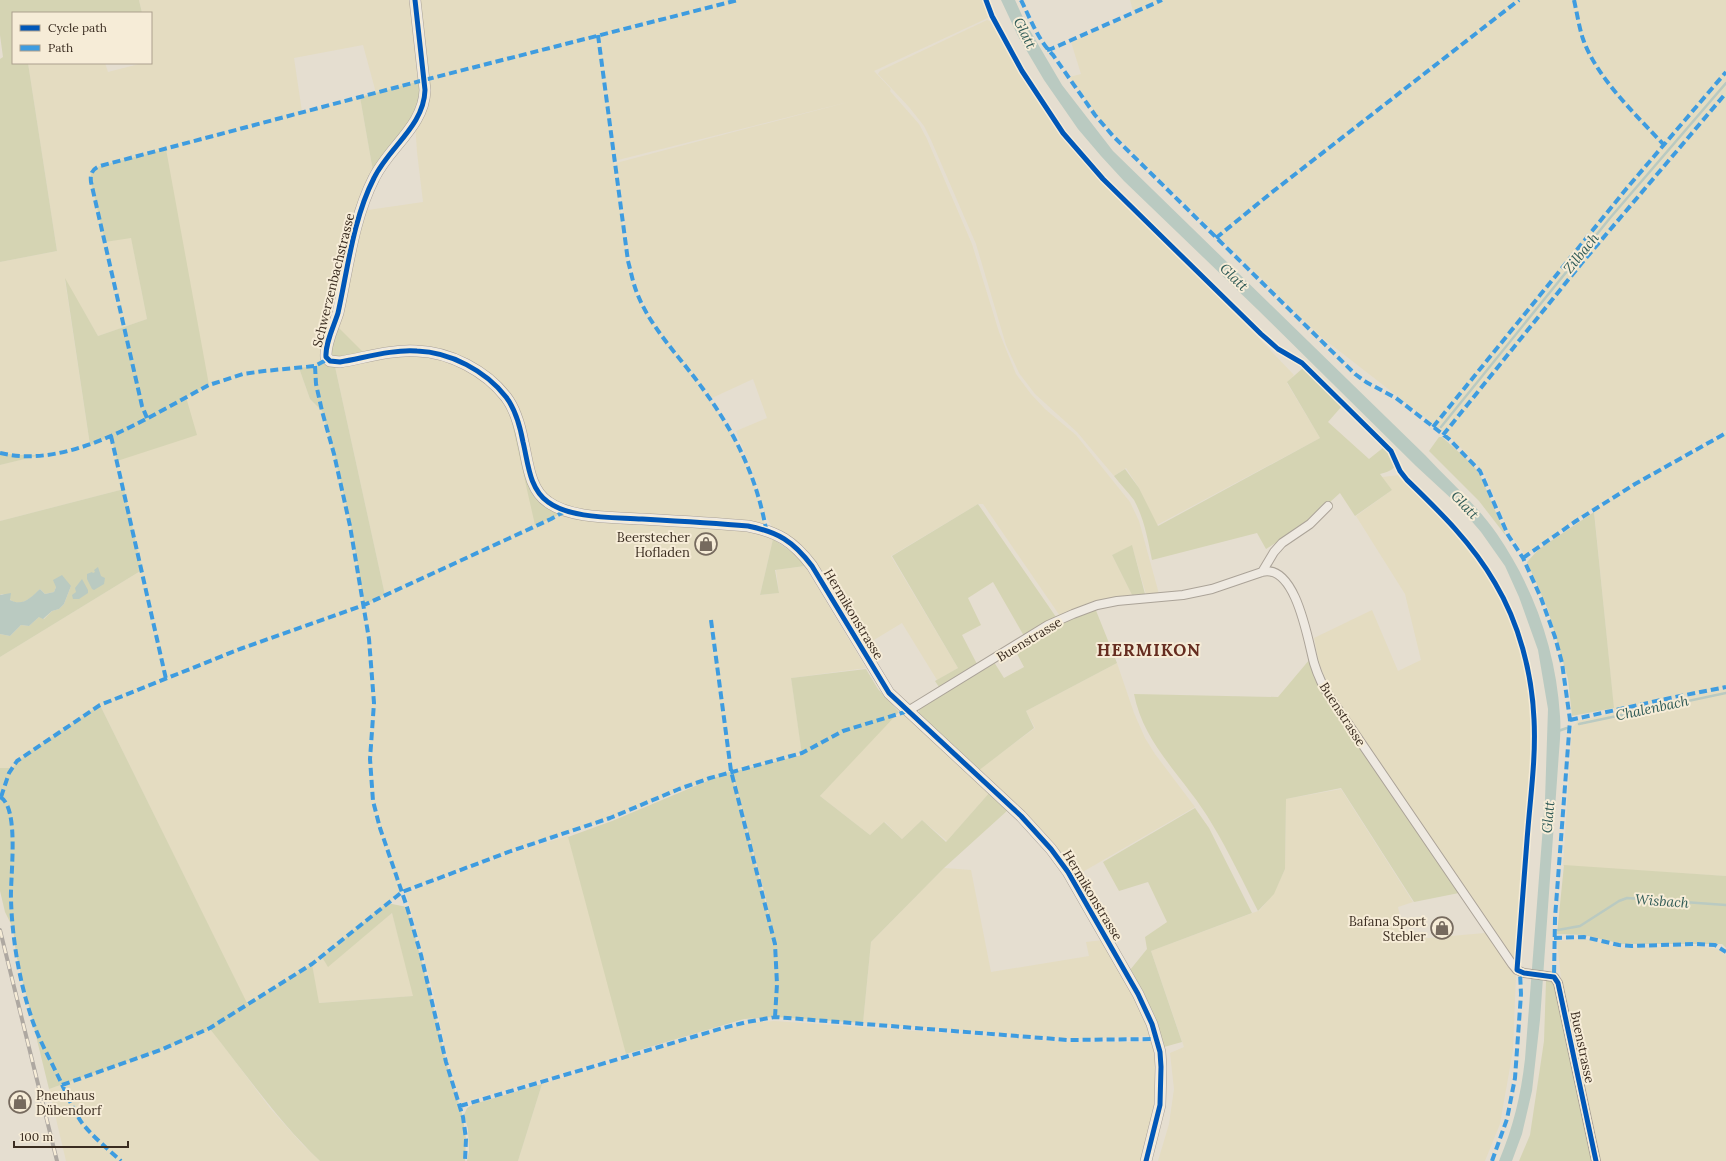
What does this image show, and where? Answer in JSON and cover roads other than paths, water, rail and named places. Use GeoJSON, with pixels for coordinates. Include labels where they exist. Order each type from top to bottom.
{"type":"FeatureCollection","features":[{"type":"Feature","properties":{"kind":"street","name":"Schwerzenbachstrasse"},"geometry":{"type":"LineString","coordinates":[[328,359],[326,357],[326,349],[338,312],[348,262],[366,198],[381,165],[423,110],[425,101],[424,80],[415,0]]}},
{"type":"Feature","properties":{"kind":"street","name":"Hermikonstrasse"},"geometry":{"type":"LineString","coordinates":[[328,359],[340,362],[404,351],[422,351],[441,354],[456,360],[481,374],[506,397],[514,410],[520,425],[532,481],[542,497],[556,507],[588,515],[748,526],[766,529],[779,535],[797,548],[812,566],[884,687],[1021,816],[1051,849],[1068,872],[1138,994],[1152,1024],[1157,1039],[1162,1067],[1160,1105],[1146,1161]]}},
{"type":"Feature","properties":{"kind":"street"},"geometry":{"type":"LineString","coordinates":[[1262,572],[1274,552],[1282,543],[1310,524],[1328,506]]}},
{"type":"Feature","properties":{"kind":"street","name":"Buenstrasse"},"geometry":{"type":"LineString","coordinates":[[908,711],[1048,626],[1073,614],[1097,605],[1117,601],[1183,595],[1212,589],[1262,572],[1273,571],[1284,580],[1303,617],[1318,675],[1330,698],[1512,964],[1520,972],[1554,977],[1558,983],[1596,1161]]}},
{"type":"Feature","properties":{"kind":"water","name":"Glatt"},"geometry":{"type":"Polygon","coordinates":[[[1001,0],[1015,0],[1025,22],[1062,85],[1113,151],[1425,455],[1481,513],[1497,534],[1510,555],[1532,598],[1541,620],[1554,667],[1558,691],[1560,734],[1540,1020],[1532,1091],[1522,1134],[1512,1161],[1499,1161],[1516,1111],[1525,1059],[1545,800],[1548,709],[1538,650],[1519,597],[1505,566],[1481,532],[1456,503],[1416,466],[1257,309],[1124,181],[1101,156],[1078,129],[1044,80],[1018,36],[1001,0]]]}},
{"type":"Feature","properties":{"kind":"water"},"geometry":{"type":"Polygon","coordinates":[[[98,567],[101,576],[105,578],[104,584],[94,590],[87,579],[87,574],[95,572],[94,570],[98,567]]]}},
{"type":"Feature","properties":{"kind":"water"},"geometry":{"type":"Polygon","coordinates":[[[62,575],[71,586],[64,604],[59,609],[52,611],[43,619],[39,617],[29,626],[21,625],[10,636],[0,634],[0,595],[11,593],[10,600],[15,602],[23,602],[40,589],[45,594],[54,592],[56,587],[53,580],[62,575]]]}},
{"type":"Feature","properties":{"kind":"water"},"geometry":{"type":"Polygon","coordinates":[[[82,579],[88,593],[79,599],[73,599],[72,595],[76,592],[75,588],[82,579]]]}},
{"type":"Feature","properties":{"kind":"waterway","name":"Zilbach"},"geometry":{"type":"LineString","coordinates":[[1441,427],[1610,218],[1726,83]]}},
{"type":"Feature","properties":{"kind":"waterway","name":"Chalenbach"},"geometry":{"type":"LineString","coordinates":[[1579,724],[1726,693]]}},
{"type":"Feature","properties":{"kind":"waterway","name":"Chalenbach"},"geometry":{"type":"LineString","coordinates":[[1558,731],[1567,728]]}},
{"type":"Feature","properties":{"kind":"waterway","name":"Wisbach"},"geometry":{"type":"LineString","coordinates":[[1558,930],[1580,926],[1619,901],[1627,898],[1726,905]]}},
{"type":"Feature","properties":{"kind":"railway"},"geometry":{"type":"LineString","coordinates":[[0,930],[57,1161]]}},
{"type":"Feature","properties":{"kind":"place","name":"Beerstecher Hofladen"},"geometry":{"type":"Point","coordinates":[706,544]}},
{"type":"Feature","properties":{"kind":"place","name":"Bafana Sport Stebler"},"geometry":{"type":"Point","coordinates":[1442,928]}},
{"type":"Feature","properties":{"kind":"place","name":"Pneuhaus Dübendorf"},"geometry":{"type":"Point","coordinates":[20,1102]}},
{"type":"Feature","properties":{"kind":"district","name":"HERMIKON"},"geometry":{"type":"Point","coordinates":[1149,650]}}]}
